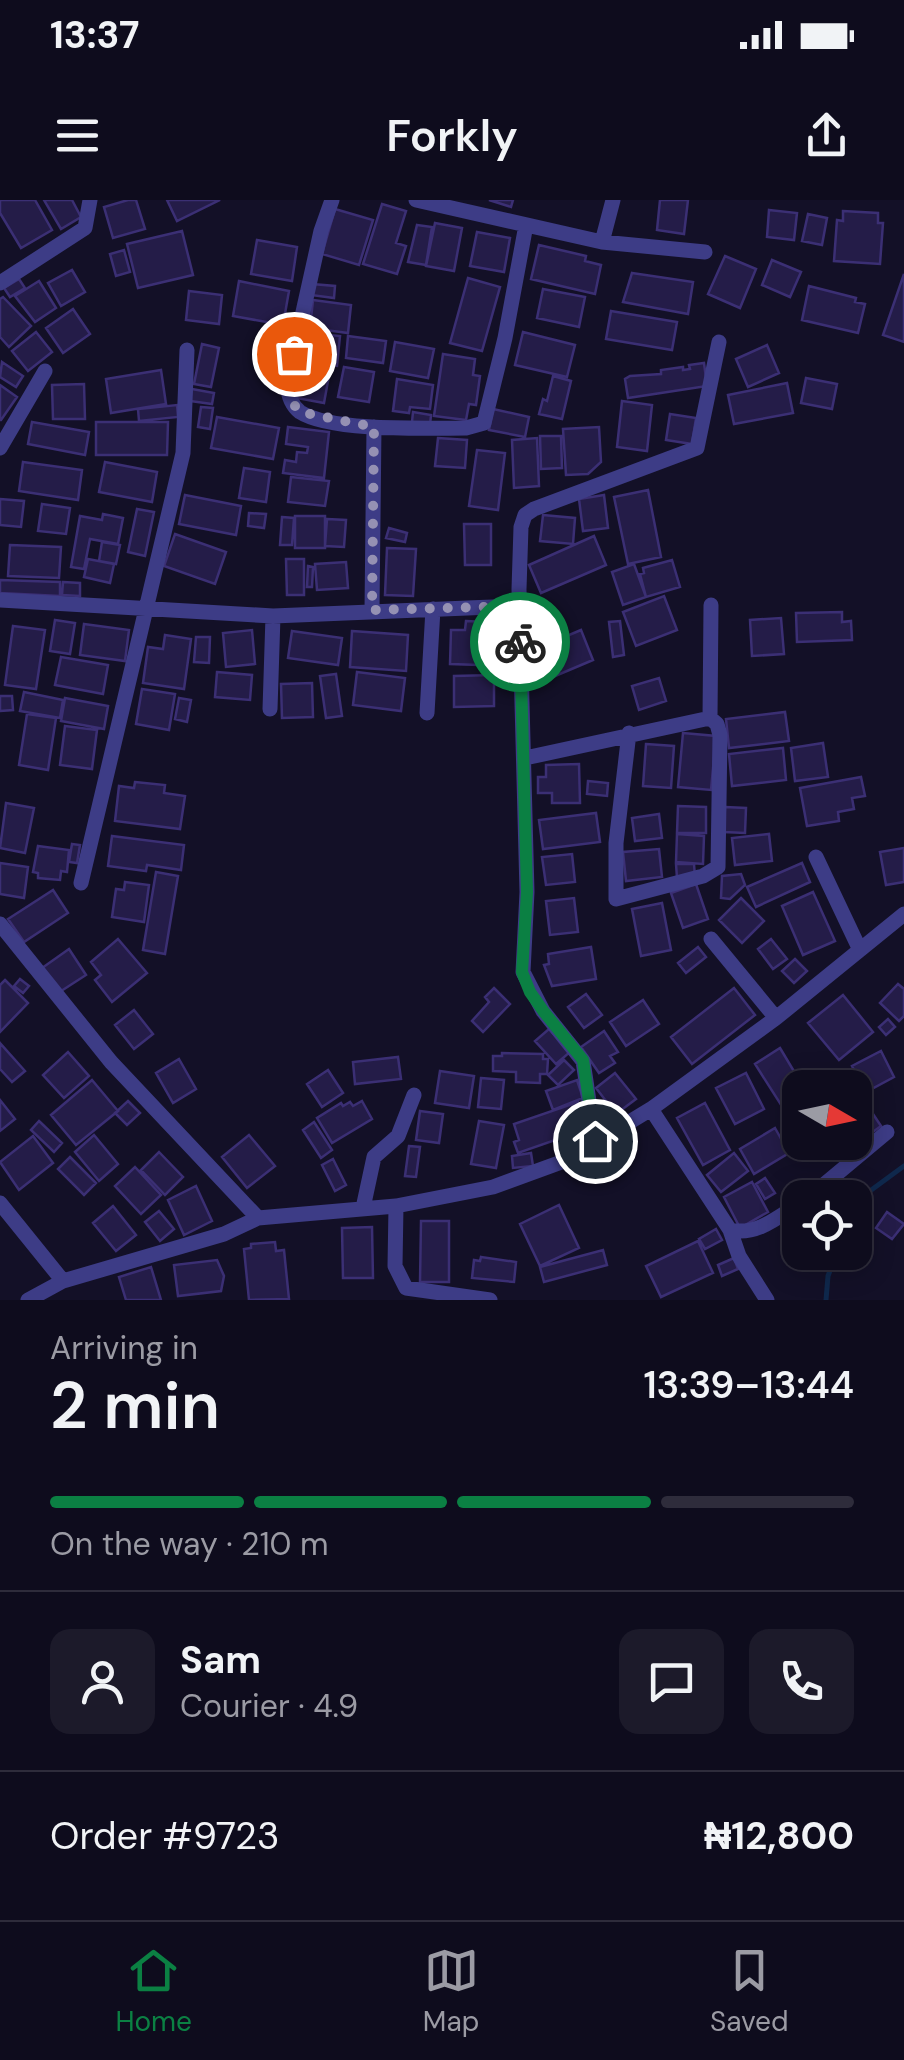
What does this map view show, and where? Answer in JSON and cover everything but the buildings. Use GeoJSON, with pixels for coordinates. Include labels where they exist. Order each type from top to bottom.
{"type":"FeatureCollection","features":[{"type":"Feature","properties":{"kind":"street"},"geometry":{"type":"LineString","coordinates":[[0,283],[85,228],[90,200]]}},
{"type":"Feature","properties":{"kind":"street"},"geometry":{"type":"LineString","coordinates":[[332,200],[307,293],[287,384],[288,396],[300,412],[310,416],[374,427],[466,428],[484,423],[526,225]]}},
{"type":"Feature","properties":{"kind":"street"},"geometry":{"type":"LineString","coordinates":[[416,200],[602,242],[705,252]]}},
{"type":"Feature","properties":{"kind":"street"},"geometry":{"type":"LineString","coordinates":[[602,242],[613,200]]}},
{"type":"Feature","properties":{"kind":"street"},"geometry":{"type":"LineString","coordinates":[[595,1141],[583,1060],[530,992],[522,972],[527,892],[519,606],[521,527],[525,515],[534,509],[697,448],[718,342]]}},
{"type":"Feature","properties":{"kind":"street"},"geometry":{"type":"LineString","coordinates":[[81,883],[182,453],[186,350]]}},
{"type":"Feature","properties":{"kind":"street"},"geometry":{"type":"LineString","coordinates":[[2,439],[45,371]]}},
{"type":"Feature","properties":{"kind":"street"},"geometry":{"type":"LineString","coordinates":[[372,610],[374,427]]}},
{"type":"Feature","properties":{"kind":"street"},"geometry":{"type":"LineString","coordinates":[[0,600],[273,616],[519,606]]}},
{"type":"Feature","properties":{"kind":"street"},"geometry":{"type":"LineString","coordinates":[[629,733],[616,843],[616,898],[703,876],[718,867],[720,735],[710,718],[711,606]]}},
{"type":"Feature","properties":{"kind":"street"},"geometry":{"type":"LineString","coordinates":[[427,713],[433,609]]}},
{"type":"Feature","properties":{"kind":"street"},"geometry":{"type":"LineString","coordinates":[[270,709],[273,616]]}},
{"type":"Feature","properties":{"kind":"street"},"geometry":{"type":"LineString","coordinates":[[525,758],[710,718]]}},
{"type":"Feature","properties":{"kind":"street"},"geometry":{"type":"LineString","coordinates":[[816,857],[860,950]]}},
{"type":"Feature","properties":{"kind":"street"},"geometry":{"type":"LineString","coordinates":[[28,1300],[63,1281],[224,1234],[258,1218],[396,1206],[493,1187],[566,1160],[651,1108],[776,1018],[904,914]]}},
{"type":"Feature","properties":{"kind":"street"},"geometry":{"type":"LineString","coordinates":[[0,924],[111,1062],[258,1218]]}},
{"type":"Feature","properties":{"kind":"street"},"geometry":{"type":"LineString","coordinates":[[712,939],[776,1018]]}},
{"type":"Feature","properties":{"kind":"street"},"geometry":{"type":"LineString","coordinates":[[363,1208],[374,1156],[398,1136],[414,1095]]}},
{"type":"Feature","properties":{"kind":"street"},"geometry":{"type":"LineString","coordinates":[[651,1108],[730,1230],[739,1256],[767,1300]]}},
{"type":"Feature","properties":{"kind":"street"},"geometry":{"type":"LineString","coordinates":[[829,1180],[886,1132]]}},
{"type":"Feature","properties":{"kind":"street"},"geometry":{"type":"LineString","coordinates":[[0,1203],[63,1281]]}},
{"type":"Feature","properties":{"kind":"street"},"geometry":{"type":"LineString","coordinates":[[396,1206],[396,1266],[406,1288],[490,1300]]}},
{"type":"Feature","properties":{"kind":"street"},"geometry":{"type":"LineString","coordinates":[[730,1230],[758,1229],[782,1214]]}},
{"type":"Feature","properties":{"kind":"waterway"},"geometry":{"type":"LineString","coordinates":[[872,1190],[904,1166]]}},
{"type":"Feature","properties":{"kind":"waterway"},"geometry":{"type":"LineString","coordinates":[[826,1300],[830,1270]]}},
{"type":"Feature","properties":{"kind":"way so far"},"geometry":{"type":"LineString","coordinates":[[294,354],[288,396],[300,412],[374,427],[372,610],[519,606],[520,642]]}},
{"type":"Feature","properties":{"kind":"route"},"geometry":{"type":"LineString","coordinates":[[520,642],[527,892],[522,972],[530,992],[583,1060],[595,1141]]}}]}
